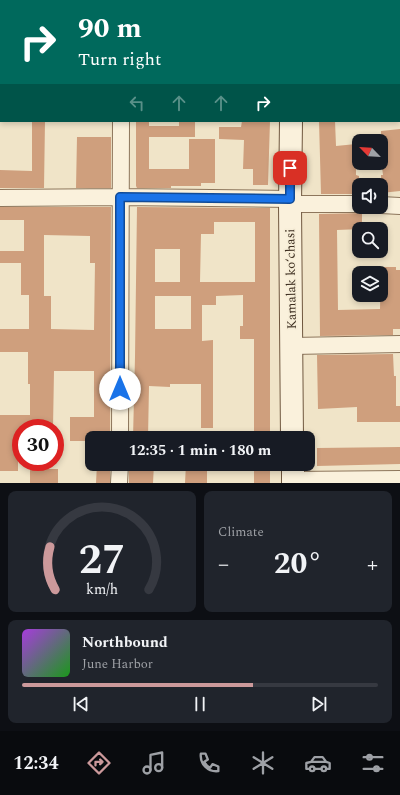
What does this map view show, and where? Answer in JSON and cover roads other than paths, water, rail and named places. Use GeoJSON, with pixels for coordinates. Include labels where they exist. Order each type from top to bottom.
{"type":"FeatureCollection","features":[{"type":"Feature","properties":{"kind":"street"},"geometry":{"type":"LineString","coordinates":[[120,431],[121,122]]}},
{"type":"Feature","properties":{"kind":"street","name":"Kamalak koʻchasi"},"geometry":{"type":"LineString","coordinates":[[291,122],[290,202],[292,431]]}},
{"type":"Feature","properties":{"kind":"street"},"geometry":{"type":"LineString","coordinates":[[0,198],[120,197],[352,204]]}},
{"type":"Feature","properties":{"kind":"street"},"geometry":{"type":"LineString","coordinates":[[388,205],[400,206]]}},
{"type":"Feature","properties":{"kind":"street"},"geometry":{"type":"LineString","coordinates":[[292,346],[400,344]]}},
{"type":"Feature","properties":{"kind":"street"},"geometry":{"type":"LineString","coordinates":[[119,483],[120,471]]}},
{"type":"Feature","properties":{"kind":"street"},"geometry":{"type":"LineString","coordinates":[[293,476],[400,479]]}}]}
